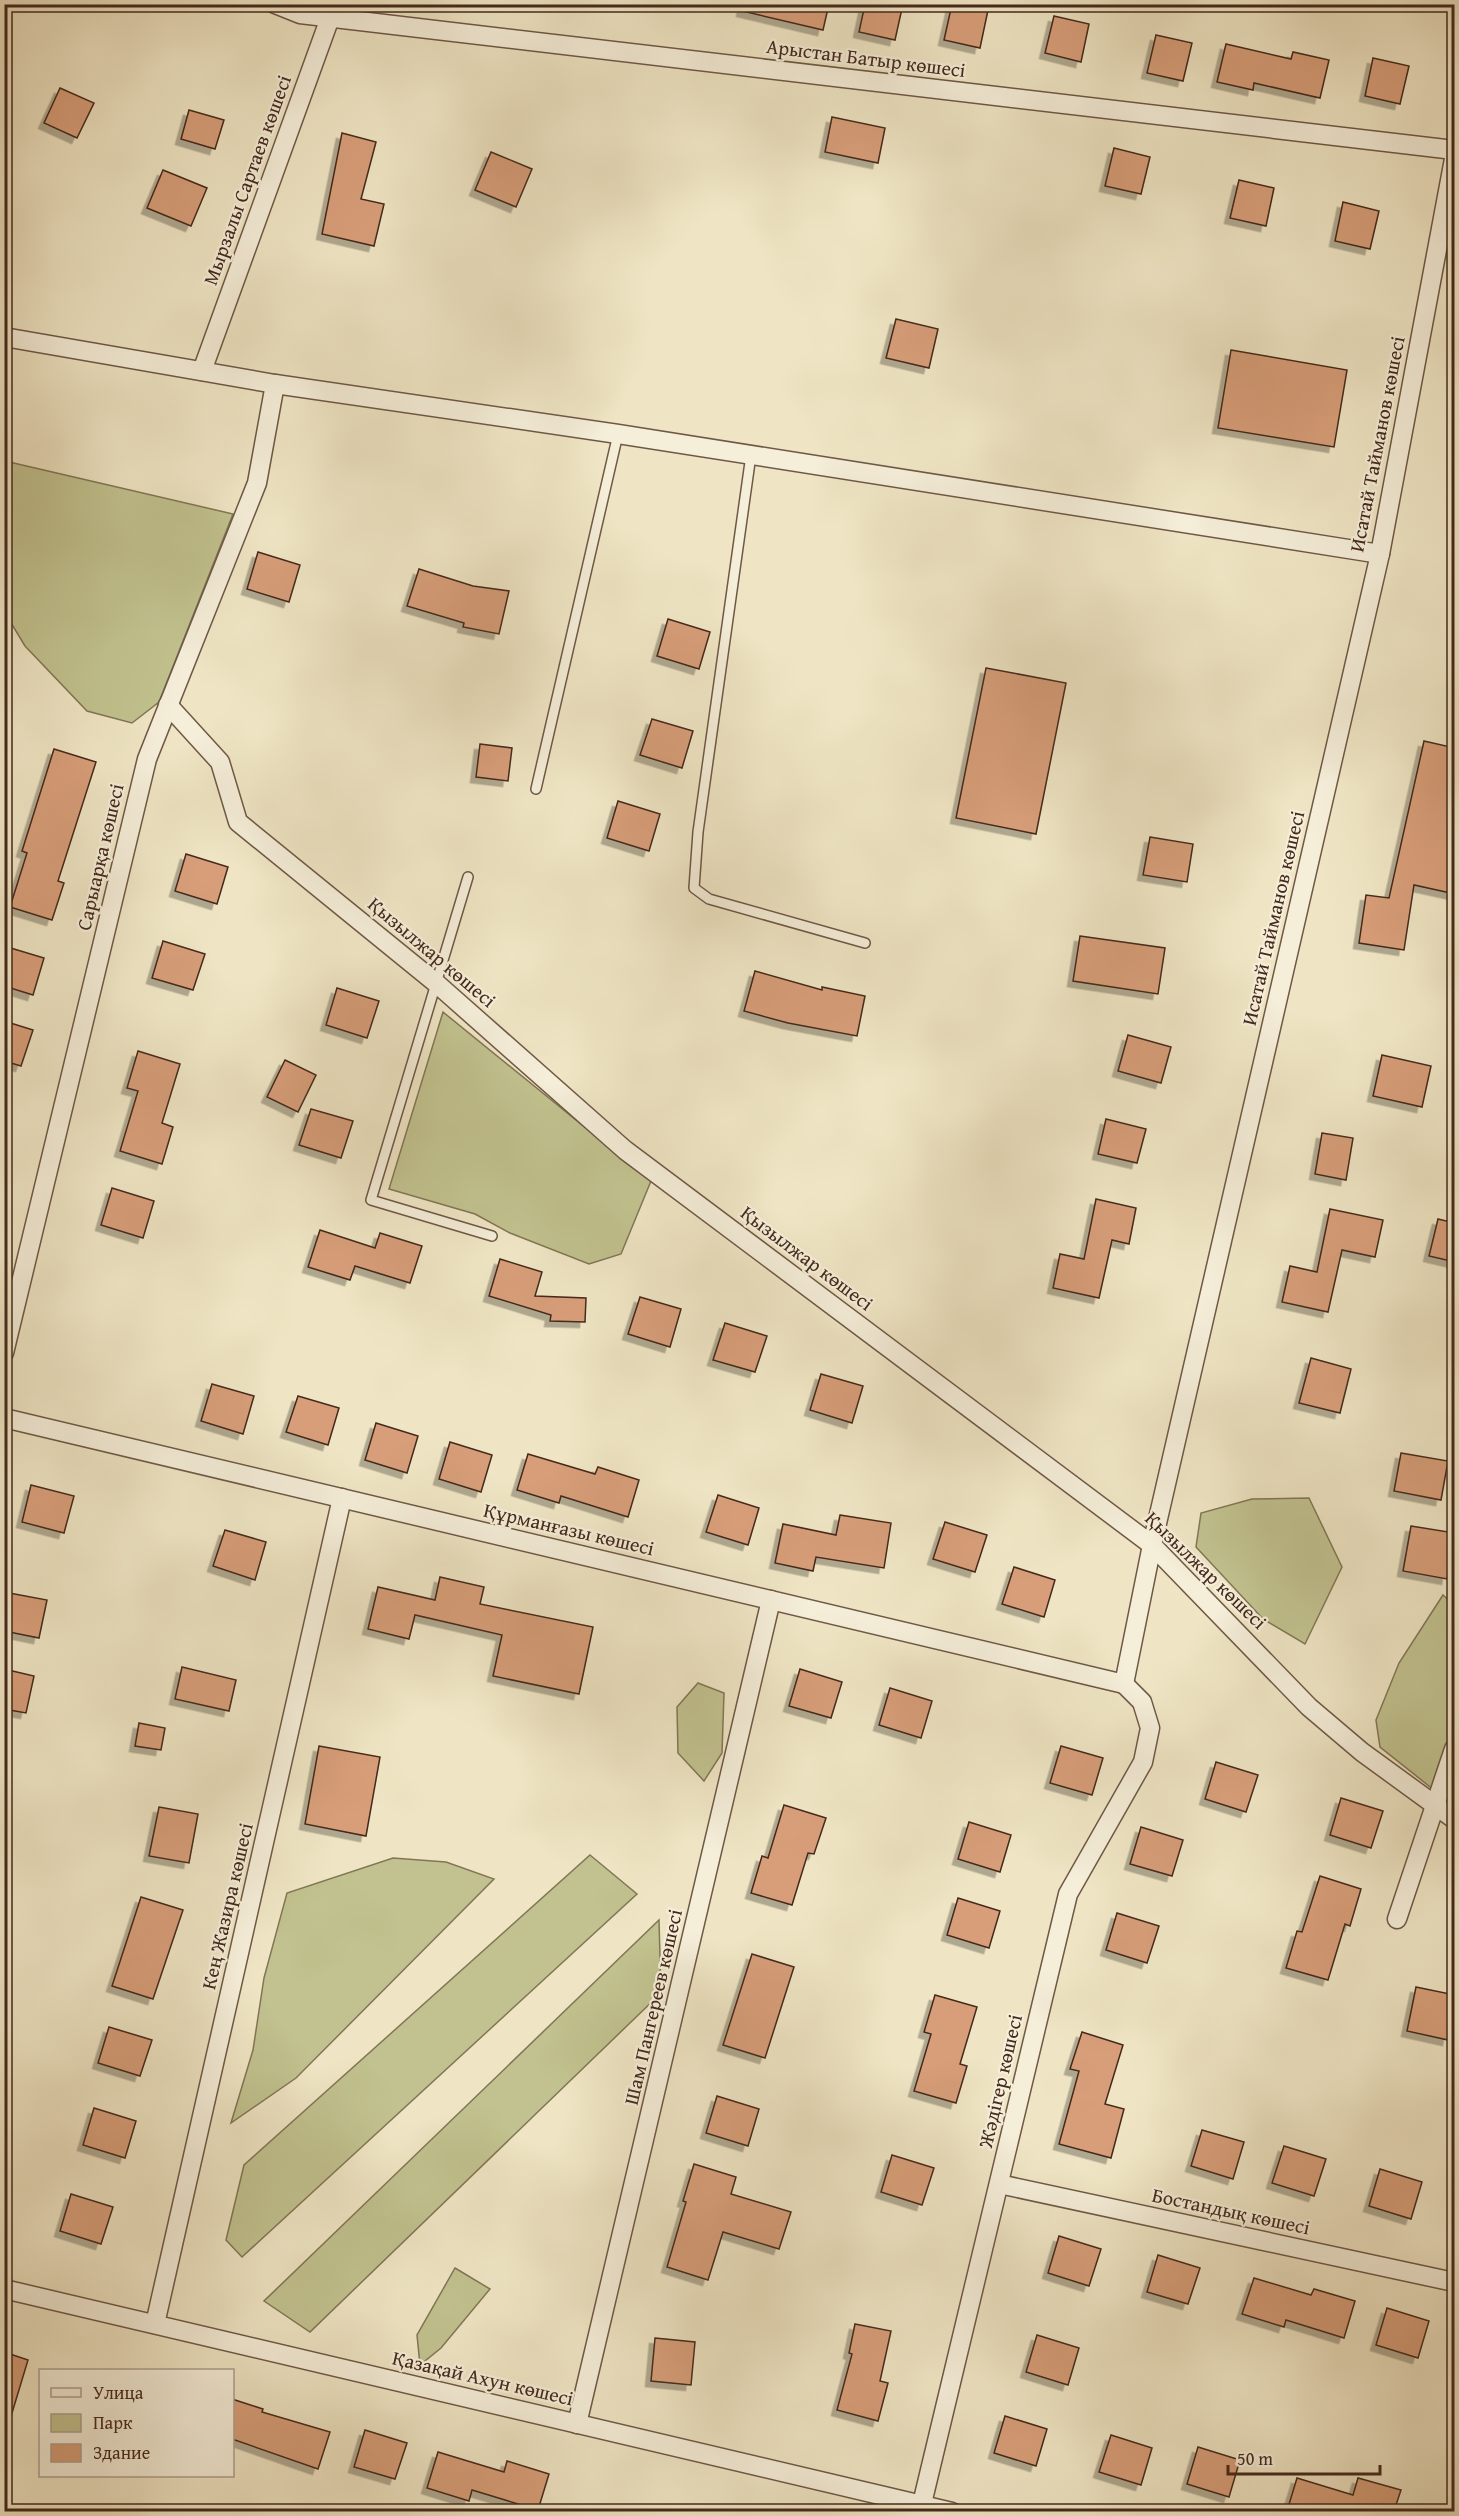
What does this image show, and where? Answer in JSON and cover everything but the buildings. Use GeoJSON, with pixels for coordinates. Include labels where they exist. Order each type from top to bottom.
{"type":"FeatureCollection","features":[{"type":"Feature","properties":{"kind":"street","name":"Арыстан Батыр көшесі"},"geometry":{"type":"LineString","coordinates":[[275,4],[300,14],[332,11],[1455,150]]}},
{"type":"Feature","properties":{"kind":"street","name":"Мырзалы Сартаев көшесі"},"geometry":{"type":"LineString","coordinates":[[202,371],[332,11]]}},
{"type":"Feature","properties":{"kind":"street","name":"Исатай Тайманов көшесі"},"geometry":{"type":"LineString","coordinates":[[1124,1684],[1152,1545],[1380,554],[1455,159]]}},
{"type":"Feature","properties":{"kind":"street"},"geometry":{"type":"LineString","coordinates":[[4,337],[275,384],[618,434],[1380,554]]}},
{"type":"Feature","properties":{"kind":"street","name":"Сарыарқа көшесі"},"geometry":{"type":"LineString","coordinates":[[4,1353],[147,759],[257,483],[275,384]]}},
{"type":"Feature","properties":{"kind":"street","name":"Қызылжар көшесі"},"geometry":{"type":"LineString","coordinates":[[168,705],[220,762],[238,822],[436,983],[625,1150],[1152,1545],[1309,1707],[1362,1752],[1455,1819]]}},
{"type":"Feature","properties":{"kind":"street","name":"Құрманғазы көшесі"},"geometry":{"type":"LineString","coordinates":[[4,1418],[1124,1684]]}},
{"type":"Feature","properties":{"kind":"street","name":"Кең Жазира көшесі"},"geometry":{"type":"LineString","coordinates":[[155,2324],[342,1498]]}},
{"type":"Feature","properties":{"kind":"street","name":"Шам Пангереев көшесі"},"geometry":{"type":"LineString","coordinates":[[578,2424],[771,1600]]}},
{"type":"Feature","properties":{"kind":"street","name":"Жәдігер көшесі"},"geometry":{"type":"LineString","coordinates":[[921,2508],[1068,1893],[1143,1762],[1150,1728],[1142,1702],[1124,1684]]}},
{"type":"Feature","properties":{"kind":"street"},"geometry":{"type":"LineString","coordinates":[[1397,1919],[1455,1749]]}},
{"type":"Feature","properties":{"kind":"street","name":"Бостандық көшесі"},"geometry":{"type":"LineString","coordinates":[[999,2184],[1455,2282]]}},
{"type":"Feature","properties":{"kind":"street","name":"Қазақай Ахун көшесі"},"geometry":{"type":"LineString","coordinates":[[4,2289],[578,2424],[921,2508],[952,2511]]}},
{"type":"Feature","properties":{"kind":"lane"},"geometry":{"type":"LineString","coordinates":[[536,789],[618,434]]}},
{"type":"Feature","properties":{"kind":"lane"},"geometry":{"type":"LineString","coordinates":[[751,455],[698,832],[694,888],[709,899],[865,943]]}},
{"type":"Feature","properties":{"kind":"lane"},"geometry":{"type":"LineString","coordinates":[[468,876],[371,1200],[492,1236]]}},
{"type":"Feature","properties":{"kind":"green space"},"geometry":{"type":"Polygon","coordinates":[[[5,461],[233,514],[159,702],[132,723],[87,711],[25,646],[5,613],[5,461]]]}},
{"type":"Feature","properties":{"kind":"green space"},"geometry":{"type":"Polygon","coordinates":[[[443,1012],[651,1181],[621,1254],[589,1264],[510,1233],[475,1214],[389,1189],[443,1012]]]}},
{"type":"Feature","properties":{"kind":"green space"},"geometry":{"type":"Polygon","coordinates":[[[1309,1498],[1342,1567],[1305,1644],[1263,1619],[1196,1547],[1201,1513],[1252,1499],[1309,1498]]]}},
{"type":"Feature","properties":{"kind":"green space"},"geometry":{"type":"Polygon","coordinates":[[[1443,1595],[1454,1605],[1454,1806],[1380,1747],[1376,1720],[1399,1663],[1443,1595]]]}},
{"type":"Feature","properties":{"kind":"green space"},"geometry":{"type":"Polygon","coordinates":[[[698,1683],[724,1693],[722,1753],[704,1781],[678,1753],[677,1707],[698,1683]]]}},
{"type":"Feature","properties":{"kind":"green space"},"geometry":{"type":"Polygon","coordinates":[[[590,1855],[637,1894],[242,2257],[226,2240],[244,2165],[590,1855]]]}},
{"type":"Feature","properties":{"kind":"green space"},"geometry":{"type":"Polygon","coordinates":[[[393,1858],[446,1862],[494,1879],[296,2078],[231,2123],[253,2050],[264,1978],[287,1893],[393,1858]]]}},
{"type":"Feature","properties":{"kind":"green space"},"geometry":{"type":"Polygon","coordinates":[[[659,1920],[661,1993],[310,2332],[264,2301],[659,1920]]]}},
{"type":"Feature","properties":{"kind":"green space"},"geometry":{"type":"Polygon","coordinates":[[[455,2268],[490,2289],[441,2348],[420,2365],[417,2335],[455,2268]]]}}]}
